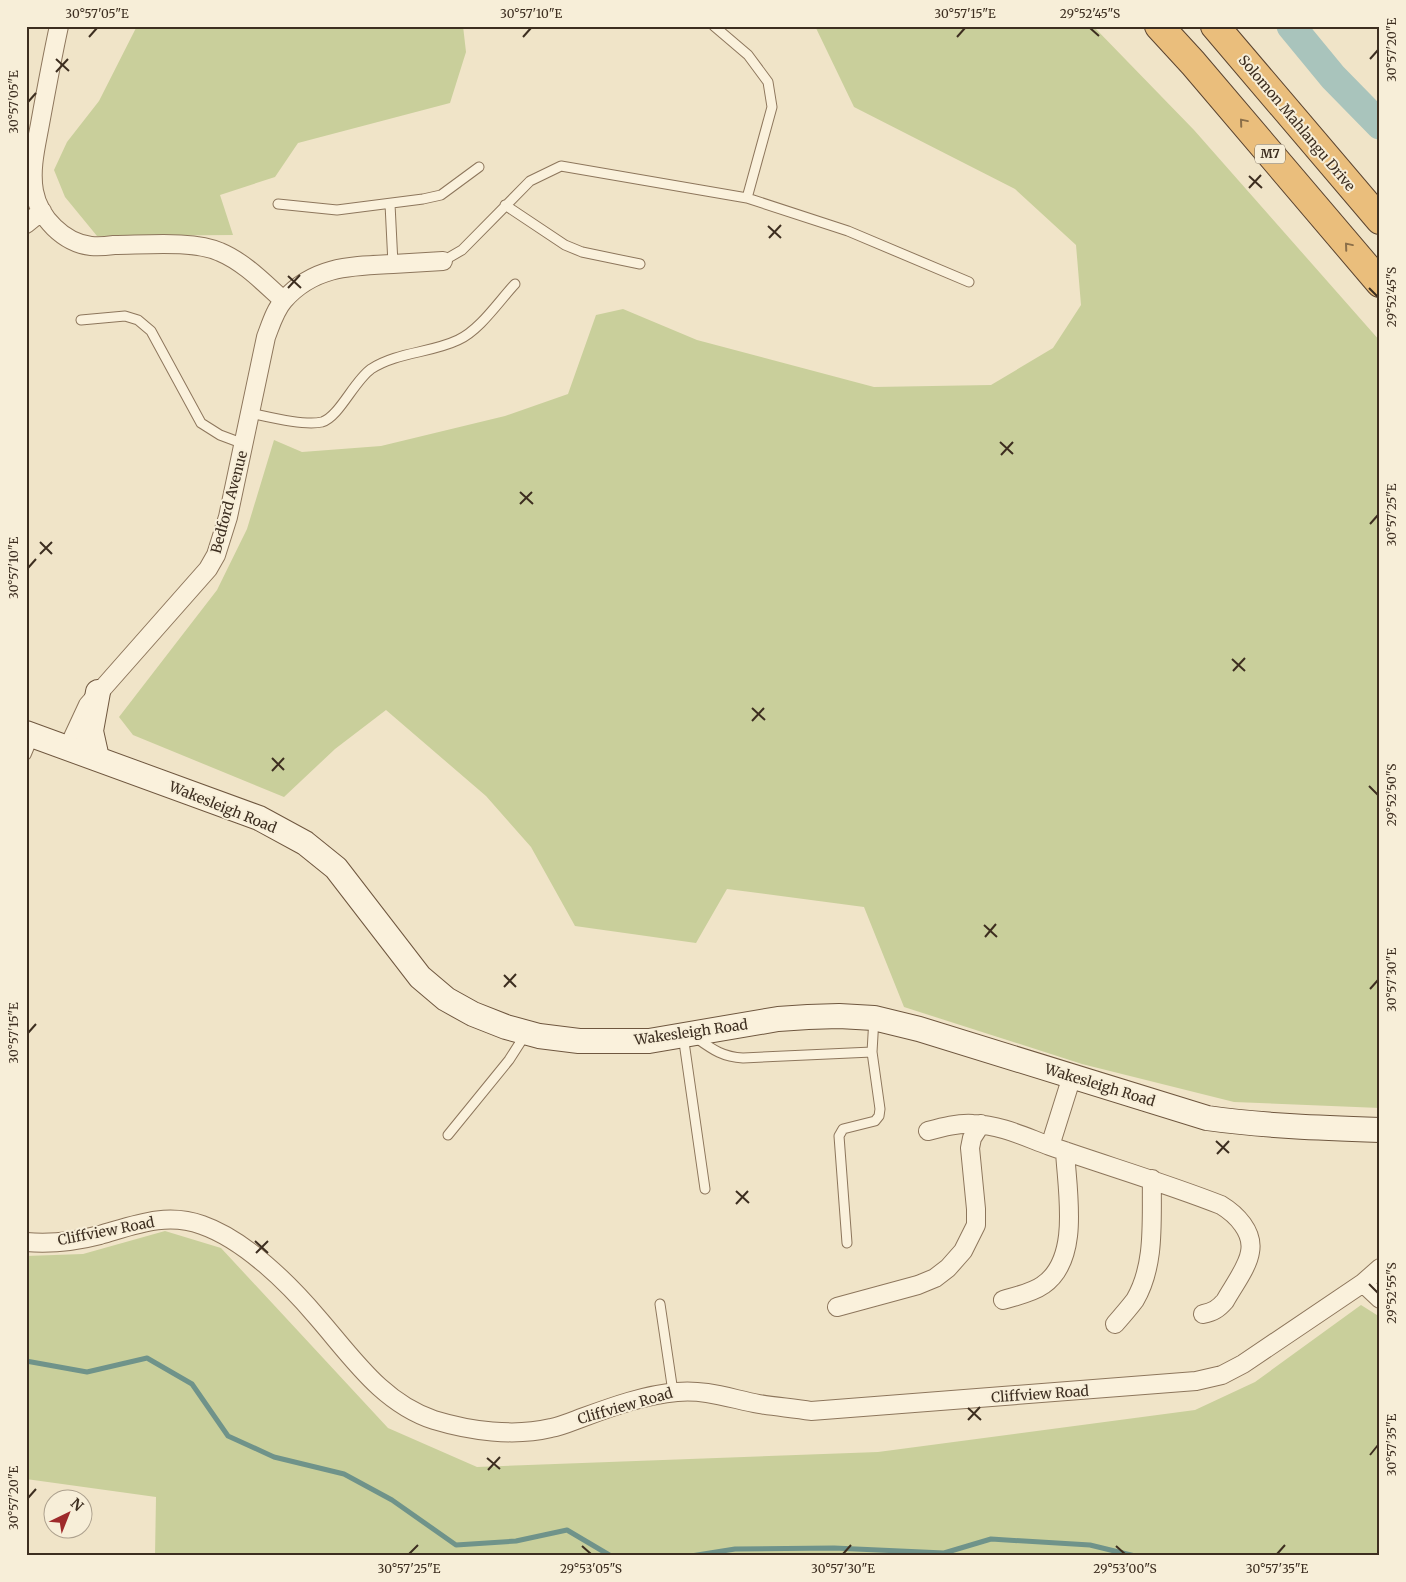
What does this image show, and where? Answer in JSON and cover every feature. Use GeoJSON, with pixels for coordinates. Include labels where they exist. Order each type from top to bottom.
{"type":"FeatureCollection","features":[{"type":"Feature","properties":{"kind":"highway","name":"M7"},"geometry":{"type":"LineString","coordinates":[[1159,26],[1194,64],[1380,283]]}},
{"type":"Feature","properties":{"kind":"highway","name":"Solomon Mahlangu Drive"},"geometry":{"type":"LineString","coordinates":[[1215,26],[1380,220]]}},
{"type":"Feature","properties":{"kind":"main road"},"geometry":{"type":"LineString","coordinates":[[97,758],[91,731],[98,692]]}},
{"type":"Feature","properties":{"kind":"main road","name":"Wakesleigh Road"},"geometry":{"type":"LineString","coordinates":[[29,742],[68,748],[97,758],[258,818],[305,843],[336,868],[420,977],[446,999],[473,1014],[506,1027],[527,1033],[578,1041],[649,1041],[778,1019],[839,1016],[874,1018],[919,1028],[1207,1118],[1303,1128],[1380,1130]]}},
{"type":"Feature","properties":{"kind":"street"},"geometry":{"type":"LineString","coordinates":[[59,26],[33,167],[34,191],[42,211],[54,227],[78,243],[91,246],[149,244],[206,248],[219,251],[232,258],[283,300]]}},
{"type":"Feature","properties":{"kind":"street"},"geometry":{"type":"LineString","coordinates":[[26,224],[42,211]]}},
{"type":"Feature","properties":{"kind":"street","name":"Bedford Avenue"},"geometry":{"type":"LineString","coordinates":[[68,748],[88,705],[208,569],[216,555],[228,517],[266,338],[273,317],[283,300],[302,284],[320,274],[357,265],[443,261]]}},
{"type":"Feature","properties":{"kind":"street"},"geometry":{"type":"LineString","coordinates":[[1003,1300],[1035,1290],[1044,1285],[1051,1278],[1064,1256],[1069,1224],[1057,1148],[1072,1076]]}},
{"type":"Feature","properties":{"kind":"street"},"geometry":{"type":"LineString","coordinates":[[928,1131],[959,1124],[981,1124],[1009,1130],[1221,1205],[1236,1215],[1245,1229],[1251,1251],[1225,1301],[1213,1312],[1203,1314]]}},
{"type":"Feature","properties":{"kind":"street"},"geometry":{"type":"LineString","coordinates":[[836,1307],[918,1286],[935,1278],[948,1268],[963,1251],[976,1225],[970,1148],[972,1138],[981,1124]]}},
{"type":"Feature","properties":{"kind":"street"},"geometry":{"type":"LineString","coordinates":[[1115,1324],[1135,1300],[1147,1269],[1151,1252],[1152,1179]]}},
{"type":"Feature","properties":{"kind":"street","name":"Cliffview Road"},"geometry":{"type":"LineString","coordinates":[[26,1242],[65,1241],[98,1235],[143,1222],[169,1219],[202,1224],[229,1237],[286,1282],[362,1371],[382,1390],[409,1408],[432,1419],[458,1426],[492,1431],[522,1432],[550,1428],[646,1397],[673,1392],[707,1392],[760,1404],[811,1411],[1196,1382],[1222,1375],[1243,1364],[1363,1283],[1380,1268]]}},
{"type":"Feature","properties":{"kind":"street"},"geometry":{"type":"LineString","coordinates":[[1363,1283],[1380,1299]]}},
{"type":"Feature","properties":{"kind":"lane"},"geometry":{"type":"LineString","coordinates":[[714,26],[748,55],[768,82],[772,107],[747,198]]}},
{"type":"Feature","properties":{"kind":"lane"},"geometry":{"type":"LineString","coordinates":[[443,261],[462,250],[530,181],[561,166],[747,198],[848,231],[969,282]]}},
{"type":"Feature","properties":{"kind":"lane"},"geometry":{"type":"LineString","coordinates":[[278,204],[337,210],[390,204],[440,195],[479,167]]}},
{"type":"Feature","properties":{"kind":"lane"},"geometry":{"type":"LineString","coordinates":[[390,204],[393,264]]}},
{"type":"Feature","properties":{"kind":"lane"},"geometry":{"type":"LineString","coordinates":[[505,205],[565,245],[582,252],[640,264]]}},
{"type":"Feature","properties":{"kind":"lane"},"geometry":{"type":"LineString","coordinates":[[250,412],[274,418],[310,423],[324,422],[335,413],[359,380],[370,370],[384,362],[458,340],[473,331],[515,284]]}},
{"type":"Feature","properties":{"kind":"lane"},"geometry":{"type":"LineString","coordinates":[[81,320],[125,316],[138,320],[150,331],[200,423],[220,435],[244,444]]}},
{"type":"Feature","properties":{"kind":"lane"},"geometry":{"type":"LineString","coordinates":[[847,1244],[839,1136],[843,1129],[875,1121],[879,1116],[880,1110],[872,1052],[874,1018]]}},
{"type":"Feature","properties":{"kind":"lane"},"geometry":{"type":"LineString","coordinates":[[448,1135],[509,1060],[527,1033]]}},
{"type":"Feature","properties":{"kind":"lane"},"geometry":{"type":"LineString","coordinates":[[687,1034],[714,1051],[728,1057],[743,1058],[872,1052]]}},
{"type":"Feature","properties":{"kind":"lane"},"geometry":{"type":"LineString","coordinates":[[687,1034],[705,1189]]}},
{"type":"Feature","properties":{"kind":"lane"},"geometry":{"type":"LineString","coordinates":[[660,1304],[673,1392]]}},
{"type":"Feature","properties":{"kind":"green space"},"geometry":{"type":"Polygon","coordinates":[[[137,26],[463,26],[466,52],[450,103],[298,143],[275,177],[220,195],[233,235],[97,236],[65,197],[54,170],[67,142],[99,101],[137,26]]]}},
{"type":"Feature","properties":{"kind":"green space"},"geometry":{"type":"Polygon","coordinates":[[[815,26],[1093,26],[1194,130],[1380,341],[1380,1108],[1234,1102],[1082,1064],[904,1007],[864,907],[727,889],[696,943],[575,926],[531,847],[486,796],[386,710],[335,749],[284,797],[133,735],[119,717],[217,590],[247,529],[274,440],[302,452],[381,446],[505,416],[568,394],[596,315],[623,309],[697,340],[874,387],[991,385],[1053,348],[1081,305],[1076,245],[1015,189],[854,107],[815,26]]]}},
{"type":"Feature","properties":{"kind":"green space"},"geometry":{"type":"Polygon","coordinates":[[[165,1231],[221,1248],[388,1428],[477,1467],[878,1452],[1195,1410],[1255,1382],[1361,1305],[1380,1317],[1380,1556],[155,1556],[156,1497],[26,1479],[26,1256],[83,1254],[165,1231]]]}},
{"type":"Feature","properties":{"kind":"waterway"},"geometry":{"type":"LineString","coordinates":[[1291,26],[1333,77],[1380,125]]}},
{"type":"Feature","properties":{"kind":"waterway"},"geometry":{"type":"LineString","coordinates":[[26,1361],[87,1372],[147,1358],[192,1384],[228,1436],[274,1457],[344,1474],[392,1500],[456,1545],[516,1541],[567,1530],[611,1556]]}},
{"type":"Feature","properties":{"kind":"waterway"},"geometry":{"type":"LineString","coordinates":[[691,1556],[735,1549],[834,1548],[944,1553],[991,1539],[1090,1545],[1135,1556]]}}]}
